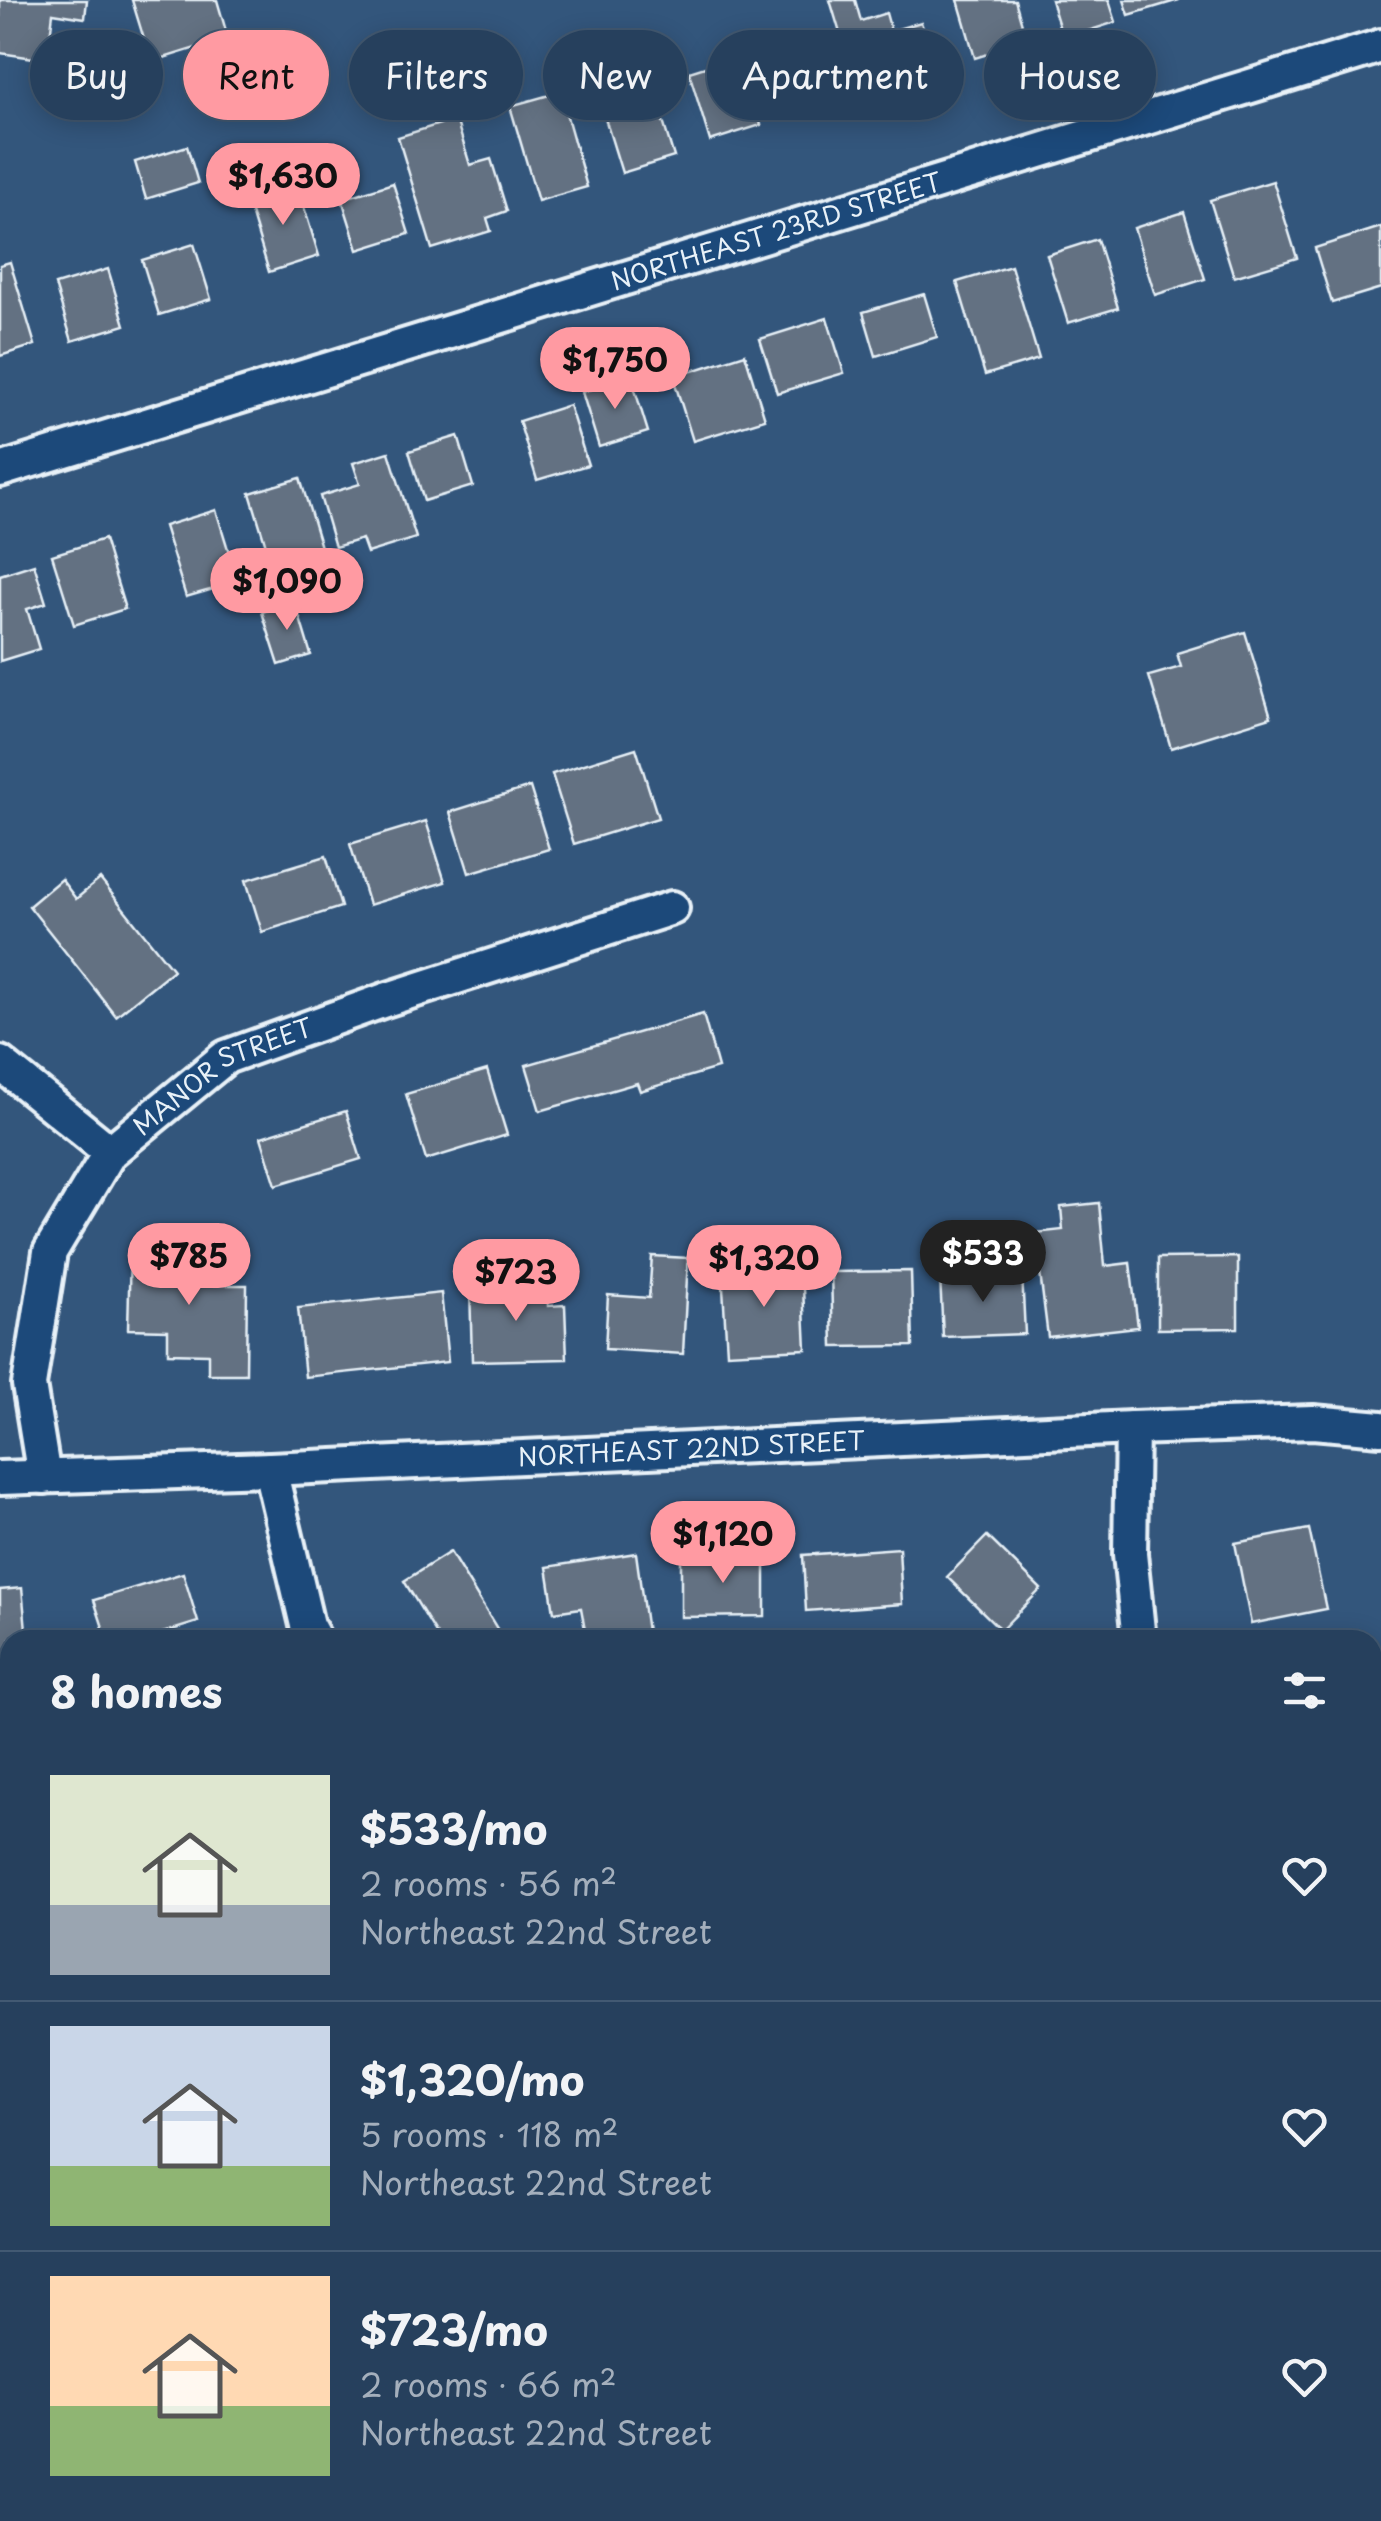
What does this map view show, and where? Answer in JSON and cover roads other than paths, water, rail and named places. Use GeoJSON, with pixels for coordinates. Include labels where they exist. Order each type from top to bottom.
{"type":"FeatureCollection","features":[{"type":"Feature","properties":{"kind":"street","name":"NORTHEAST 23RD STREET"},"geometry":{"type":"LineString","coordinates":[[0,470],[1381,46]]}},
{"type":"Feature","properties":{"kind":"street","name":"MANOR STREET"},"geometry":{"type":"LineString","coordinates":[[44,1477],[30,1385],[50,1252],[110,1152],[226,1057],[385,1000],[672,908]]}},
{"type":"Feature","properties":{"kind":"street"},"geometry":{"type":"LineString","coordinates":[[0,1064],[110,1152]]}},
{"type":"Feature","properties":{"kind":"street","name":"NORTHEAST 22ND STREET"},"geometry":{"type":"LineString","coordinates":[[0,1478],[1132,1428],[1313,1422],[1381,1428]]}},
{"type":"Feature","properties":{"kind":"street"},"geometry":{"type":"LineString","coordinates":[[1132,1428],[1130,1554],[1138,1630]]}},
{"type":"Feature","properties":{"kind":"street"},"geometry":{"type":"LineString","coordinates":[[270,1469],[310,1630]]}}]}
